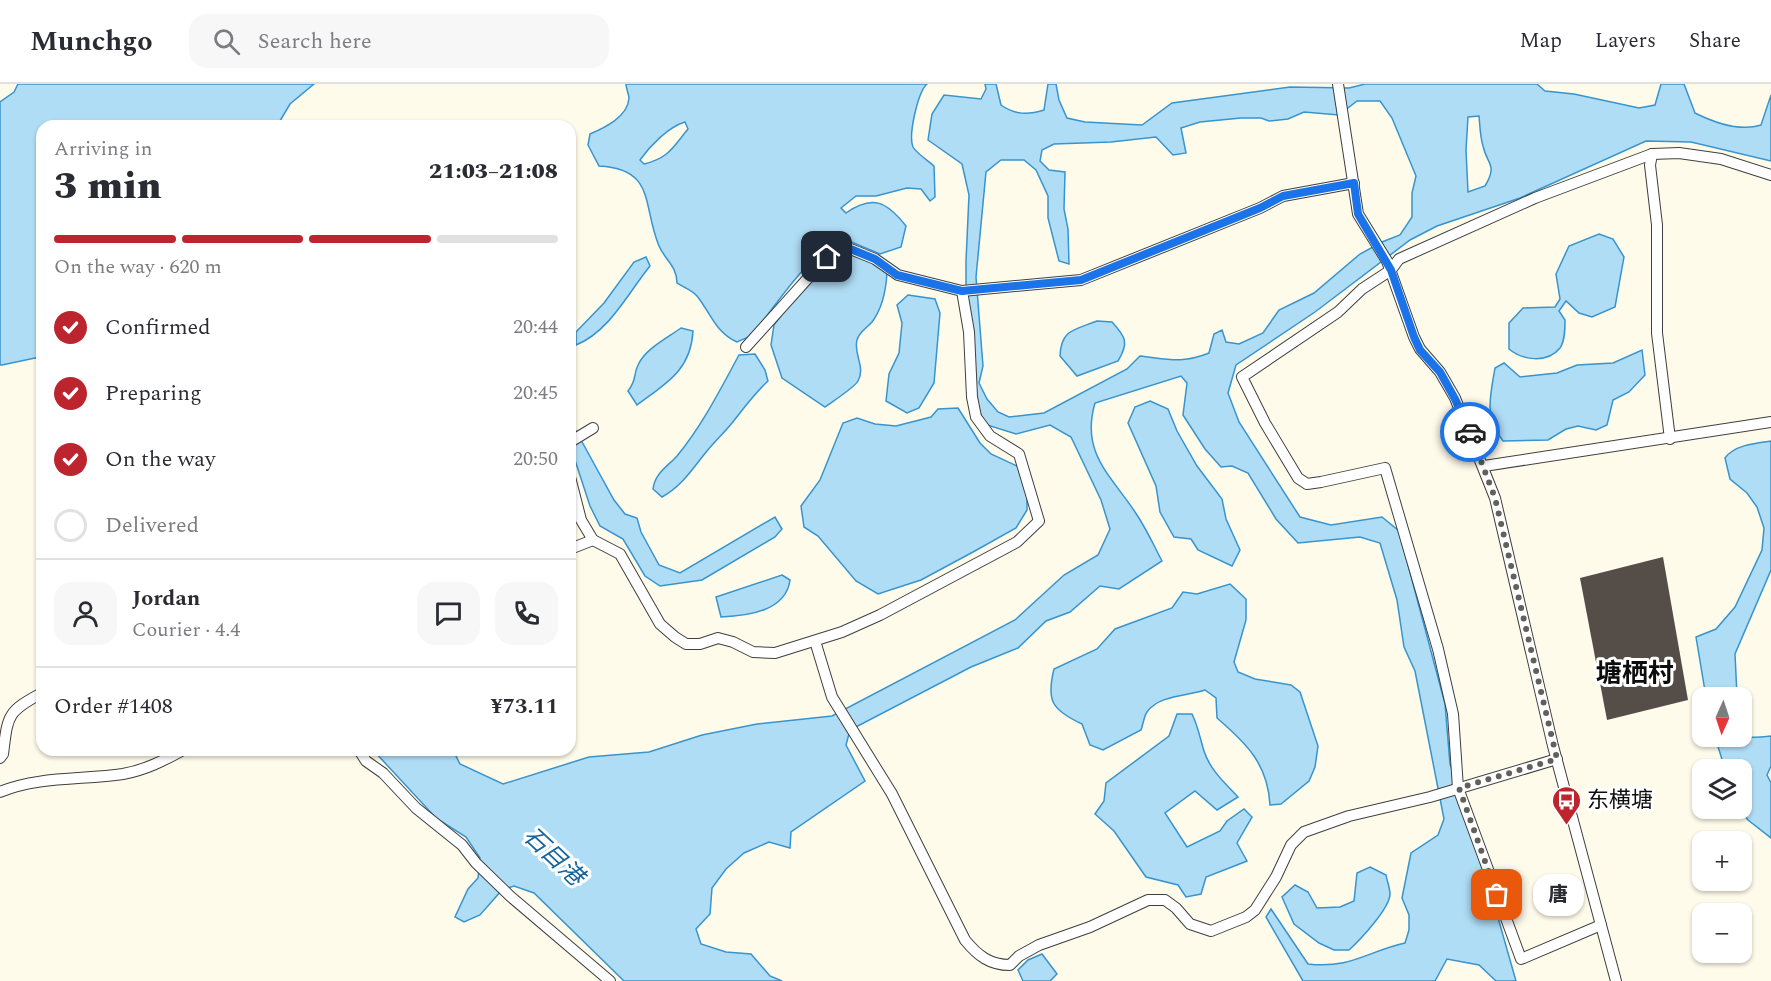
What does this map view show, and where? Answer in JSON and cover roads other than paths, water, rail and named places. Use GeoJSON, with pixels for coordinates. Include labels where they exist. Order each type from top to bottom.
{"type":"FeatureCollection","features":[{"type":"Feature","properties":{"kind":"street"},"geometry":{"type":"LineString","coordinates":[[1338,84],[1358,214],[1389,266],[1420,350],[1440,372],[1455,399],[1495,498],[1557,759],[1616,981]]}},
{"type":"Feature","properties":{"kind":"street"},"geometry":{"type":"LineString","coordinates":[[1601,925],[1521,959],[1459,788],[1453,714],[1438,649],[1385,468],[1307,484],[1298,478],[1265,423],[1242,377],[1338,312],[1399,259],[1460,230],[1652,154],[1679,153],[1721,159],[1771,174]]}},
{"type":"Feature","properties":{"kind":"street"},"geometry":{"type":"LineString","coordinates":[[1652,154],[1650,165],[1657,225],[1656,333],[1670,439]]}},
{"type":"Feature","properties":{"kind":"street"},"geometry":{"type":"LineString","coordinates":[[746,347],[827,257],[841,248],[848,248],[875,259],[897,275],[962,291],[1081,280],[1260,208],[1283,196],[1354,183]]}},
{"type":"Feature","properties":{"kind":"street"},"geometry":{"type":"LineString","coordinates":[[576,500],[581,520],[593,540],[620,554],[660,624],[675,637],[686,644],[700,644],[718,638],[733,642],[753,652],[775,653],[815,641],[880,615],[1017,542],[1039,521],[1019,454],[990,436],[976,417],[972,397],[969,332],[962,291]]}},
{"type":"Feature","properties":{"kind":"street"},"geometry":{"type":"LineString","coordinates":[[1484,466],[1771,422]]}},
{"type":"Feature","properties":{"kind":"street"},"geometry":{"type":"LineString","coordinates":[[576,438],[593,428]]}},
{"type":"Feature","properties":{"kind":"street"},"geometry":{"type":"LineString","coordinates":[[576,547],[593,540]]}},
{"type":"Feature","properties":{"kind":"street"},"geometry":{"type":"LineString","coordinates":[[815,641],[832,697],[892,794],[965,940],[978,955],[996,965],[1010,965],[1019,956],[1039,945],[1090,927],[1148,900],[1165,900],[1176,908],[1190,924],[1210,931],[1246,917],[1255,910],[1276,878],[1291,845],[1304,832],[1349,816],[1459,788],[1557,759]]}},
{"type":"Feature","properties":{"kind":"street"},"geometry":{"type":"LineString","coordinates":[[0,758],[3,754],[7,720],[26,702],[36,696]]}},
{"type":"Feature","properties":{"kind":"street"},"geometry":{"type":"LineString","coordinates":[[0,792],[39,782],[125,773],[156,765],[172,756]]}},
{"type":"Feature","properties":{"kind":"street"},"geometry":{"type":"LineString","coordinates":[[362,756],[383,773],[416,808],[462,845],[476,863],[510,896],[610,981]]}},
{"type":"Feature","properties":{"kind":"water"},"geometry":{"type":"Polygon","coordinates":[[[18,84],[314,84],[290,104],[281,120],[36,120],[36,358],[0,365],[0,102],[14,92],[18,84]]]}},
{"type":"Feature","properties":{"kind":"water"},"geometry":{"type":"Polygon","coordinates":[[[626,84],[927,84],[917,104],[912,141],[915,150],[934,166],[935,197],[930,201],[921,189],[907,188],[876,196],[856,196],[841,208],[846,213],[872,202],[886,206],[906,226],[901,247],[880,254],[842,238],[828,247],[803,270],[751,336],[737,342],[723,333],[695,294],[677,283],[673,268],[659,246],[648,203],[639,182],[630,174],[599,166],[588,145],[590,134],[614,121],[628,105],[626,84]],[[685,122],[672,128],[654,143],[640,160],[644,164],[659,159],[688,129],[685,122]]]}},
{"type":"Feature","properties":{"kind":"water","name":"石目港"},"geometry":{"type":"Polygon","coordinates":[[[985,84],[996,84],[1001,105],[1011,111],[1032,113],[1044,110],[1048,84],[1056,84],[1059,100],[1067,118],[1085,122],[1142,125],[1172,103],[1290,87],[1349,88],[1365,84],[1537,84],[1545,91],[1574,94],[1639,108],[1655,105],[1661,84],[1684,84],[1695,113],[1719,123],[1736,127],[1753,127],[1761,125],[1771,95],[1771,161],[1691,142],[1646,141],[1520,198],[1437,226],[1410,240],[1315,312],[1236,365],[1228,393],[1239,422],[1300,517],[1331,525],[1382,517],[1399,531],[1445,704],[1450,764],[1475,837],[1516,981],[1496,981],[1479,965],[1447,959],[1435,981],[1303,981],[1266,917],[1271,909],[1308,964],[1348,962],[1405,943],[1409,930],[1409,915],[1402,898],[1411,853],[1438,835],[1444,819],[1415,671],[1404,647],[1397,600],[1380,543],[1360,537],[1298,543],[1276,519],[1248,473],[1232,466],[1221,467],[1205,449],[1183,415],[1187,383],[1181,376],[1095,403],[1091,421],[1095,451],[1101,463],[1141,521],[1162,561],[1119,589],[1100,586],[1070,612],[1046,621],[1018,648],[971,667],[850,730],[846,745],[865,781],[791,832],[790,848],[769,842],[744,853],[726,869],[712,888],[710,914],[696,929],[701,944],[726,952],[751,954],[770,976],[782,981],[624,981],[534,893],[514,886],[502,890],[480,915],[464,922],[455,917],[468,889],[478,878],[480,858],[466,837],[436,818],[379,756],[456,756],[460,764],[503,784],[589,757],[649,752],[702,735],[757,724],[832,716],[1015,620],[1064,575],[1098,555],[1110,529],[1101,500],[1071,437],[1050,425],[1016,434],[984,424],[972,388],[966,339],[969,195],[962,164],[928,140],[932,114],[944,95],[981,99],[986,89],[985,84]],[[1357,101],[1339,115],[1304,112],[1288,119],[1269,121],[1261,118],[1241,118],[1200,122],[1181,128],[1186,153],[1173,155],[1156,137],[1111,142],[1054,144],[1042,150],[1040,161],[1049,170],[1065,172],[1064,209],[1068,229],[1069,264],[1059,261],[1048,218],[1048,196],[1036,170],[1024,160],[1001,160],[986,172],[976,277],[983,366],[979,383],[987,399],[998,412],[1009,417],[1044,413],[1127,369],[1140,356],[1175,360],[1191,359],[1209,353],[1214,334],[1222,330],[1226,342],[1239,344],[1263,333],[1279,310],[1314,293],[1360,254],[1400,235],[1412,217],[1412,193],[1416,176],[1392,118],[1380,101],[1357,101]],[[1479,116],[1468,117],[1466,150],[1468,192],[1485,186],[1491,173],[1481,135],[1479,116]]]}},
{"type":"Feature","properties":{"kind":"water"},"geometry":{"type":"Polygon","coordinates":[[[1599,234],[1613,239],[1624,257],[1615,307],[1592,317],[1579,313],[1566,301],[1559,311],[1565,320],[1564,338],[1562,345],[1555,353],[1534,359],[1514,353],[1509,349],[1509,323],[1523,308],[1555,307],[1560,299],[1556,274],[1569,246],[1599,234]]]}},
{"type":"Feature","properties":{"kind":"water"},"geometry":{"type":"Polygon","coordinates":[[[842,247],[873,261],[887,273],[883,299],[878,311],[857,340],[861,371],[858,381],[825,407],[782,378],[771,345],[774,325],[829,252],[842,247]]]}},
{"type":"Feature","properties":{"kind":"water"},"geometry":{"type":"Polygon","coordinates":[[[646,257],[650,266],[617,311],[598,331],[576,345],[576,332],[604,303],[634,262],[646,257]]]}},
{"type":"Feature","properties":{"kind":"water"},"geometry":{"type":"Polygon","coordinates":[[[908,295],[935,299],[940,313],[934,383],[919,408],[907,413],[886,401],[889,374],[899,353],[902,323],[897,305],[908,295]]]}},
{"type":"Feature","properties":{"kind":"water"},"geometry":{"type":"Polygon","coordinates":[[[1097,321],[1112,322],[1123,336],[1124,349],[1118,361],[1077,376],[1060,356],[1063,340],[1066,335],[1076,329],[1097,321]]]}},
{"type":"Feature","properties":{"kind":"water"},"geometry":{"type":"Polygon","coordinates":[[[681,328],[693,331],[691,345],[682,366],[666,383],[637,405],[628,391],[633,384],[641,359],[657,344],[681,328]]]}},
{"type":"Feature","properties":{"kind":"water"},"geometry":{"type":"Polygon","coordinates":[[[1642,350],[1645,375],[1629,392],[1613,400],[1607,425],[1596,430],[1578,426],[1566,429],[1548,440],[1503,441],[1497,432],[1490,406],[1495,368],[1504,363],[1520,377],[1557,373],[1577,365],[1613,363],[1642,350]]]}},
{"type":"Feature","properties":{"kind":"water"},"geometry":{"type":"Polygon","coordinates":[[[755,354],[765,370],[768,381],[687,476],[662,497],[653,489],[659,474],[677,456],[695,432],[739,355],[755,354]]]}},
{"type":"Feature","properties":{"kind":"water"},"geometry":{"type":"Polygon","coordinates":[[[1150,401],[1168,409],[1177,431],[1197,466],[1222,499],[1226,519],[1240,550],[1232,566],[1198,550],[1191,539],[1174,537],[1160,512],[1156,486],[1128,423],[1135,407],[1150,401]]]}},
{"type":"Feature","properties":{"kind":"water"},"geometry":{"type":"Polygon","coordinates":[[[958,408],[980,443],[991,454],[1019,467],[1027,483],[1027,510],[1016,528],[921,580],[878,594],[856,581],[818,536],[804,527],[801,506],[820,480],[843,423],[857,418],[875,424],[896,426],[931,417],[938,409],[958,408]]]}},
{"type":"Feature","properties":{"kind":"water"},"geometry":{"type":"Polygon","coordinates":[[[576,431],[614,500],[625,514],[637,518],[641,532],[659,565],[680,573],[775,517],[782,529],[775,537],[702,580],[660,586],[645,576],[623,539],[600,526],[590,506],[576,463],[576,431]]]}},
{"type":"Feature","properties":{"kind":"water"},"geometry":{"type":"Polygon","coordinates":[[[1771,441],[1771,570],[1735,654],[1737,687],[1704,687],[1696,637],[1716,629],[1735,607],[1762,550],[1764,528],[1757,507],[1747,493],[1730,479],[1725,458],[1734,450],[1771,441]]]}},
{"type":"Feature","properties":{"kind":"water"},"geometry":{"type":"Polygon","coordinates":[[[782,575],[790,580],[787,590],[774,605],[754,613],[721,617],[716,597],[782,575]]]}},
{"type":"Feature","properties":{"kind":"water"},"geometry":{"type":"Polygon","coordinates":[[[1230,584],[1246,599],[1246,620],[1234,662],[1238,672],[1255,679],[1291,685],[1300,692],[1318,746],[1315,767],[1309,781],[1281,804],[1270,805],[1265,778],[1260,766],[1246,746],[1217,718],[1216,698],[1205,690],[1166,699],[1152,706],[1145,716],[1141,730],[1103,750],[1090,745],[1082,724],[1058,709],[1051,697],[1054,669],[1097,649],[1115,629],[1172,608],[1183,592],[1197,594],[1230,584]]]}},
{"type":"Feature","properties":{"kind":"water"},"geometry":{"type":"Polygon","coordinates":[[[1177,714],[1192,714],[1210,764],[1238,797],[1217,810],[1195,791],[1165,813],[1187,847],[1220,831],[1227,821],[1244,809],[1252,817],[1237,843],[1247,861],[1206,877],[1201,894],[1186,897],[1178,885],[1146,877],[1114,831],[1095,814],[1104,801],[1106,783],[1169,736],[1177,714]]]}},
{"type":"Feature","properties":{"kind":"water"},"geometry":{"type":"Polygon","coordinates":[[[1771,736],[1771,766],[1767,775],[1771,783],[1771,838],[1747,819],[1752,819],[1752,759],[1722,759],[1718,747],[1752,747],[1752,737],[1771,736]]]}},
{"type":"Feature","properties":{"kind":"water"},"geometry":{"type":"Polygon","coordinates":[[[1370,867],[1386,875],[1390,892],[1389,900],[1374,924],[1349,950],[1334,950],[1319,943],[1294,924],[1282,897],[1295,885],[1308,892],[1317,908],[1340,907],[1354,901],[1357,873],[1370,867]]]}},
{"type":"Feature","properties":{"kind":"water"},"geometry":{"type":"Polygon","coordinates":[[[1042,954],[1057,974],[1050,981],[1023,981],[1018,970],[1028,960],[1042,954]]]}},
{"type":"Feature","properties":{"kind":"place","name":"东横塘"},"geometry":{"type":"Point","coordinates":[1566,826]}},
{"type":"Feature","properties":{"kind":"place","name":"唐"},"geometry":{"type":"Point","coordinates":[1497,895]}},
{"type":"Feature","properties":{"kind":"district","name":"塘栖村"},"geometry":{"type":"Point","coordinates":[1635,674]}}]}
